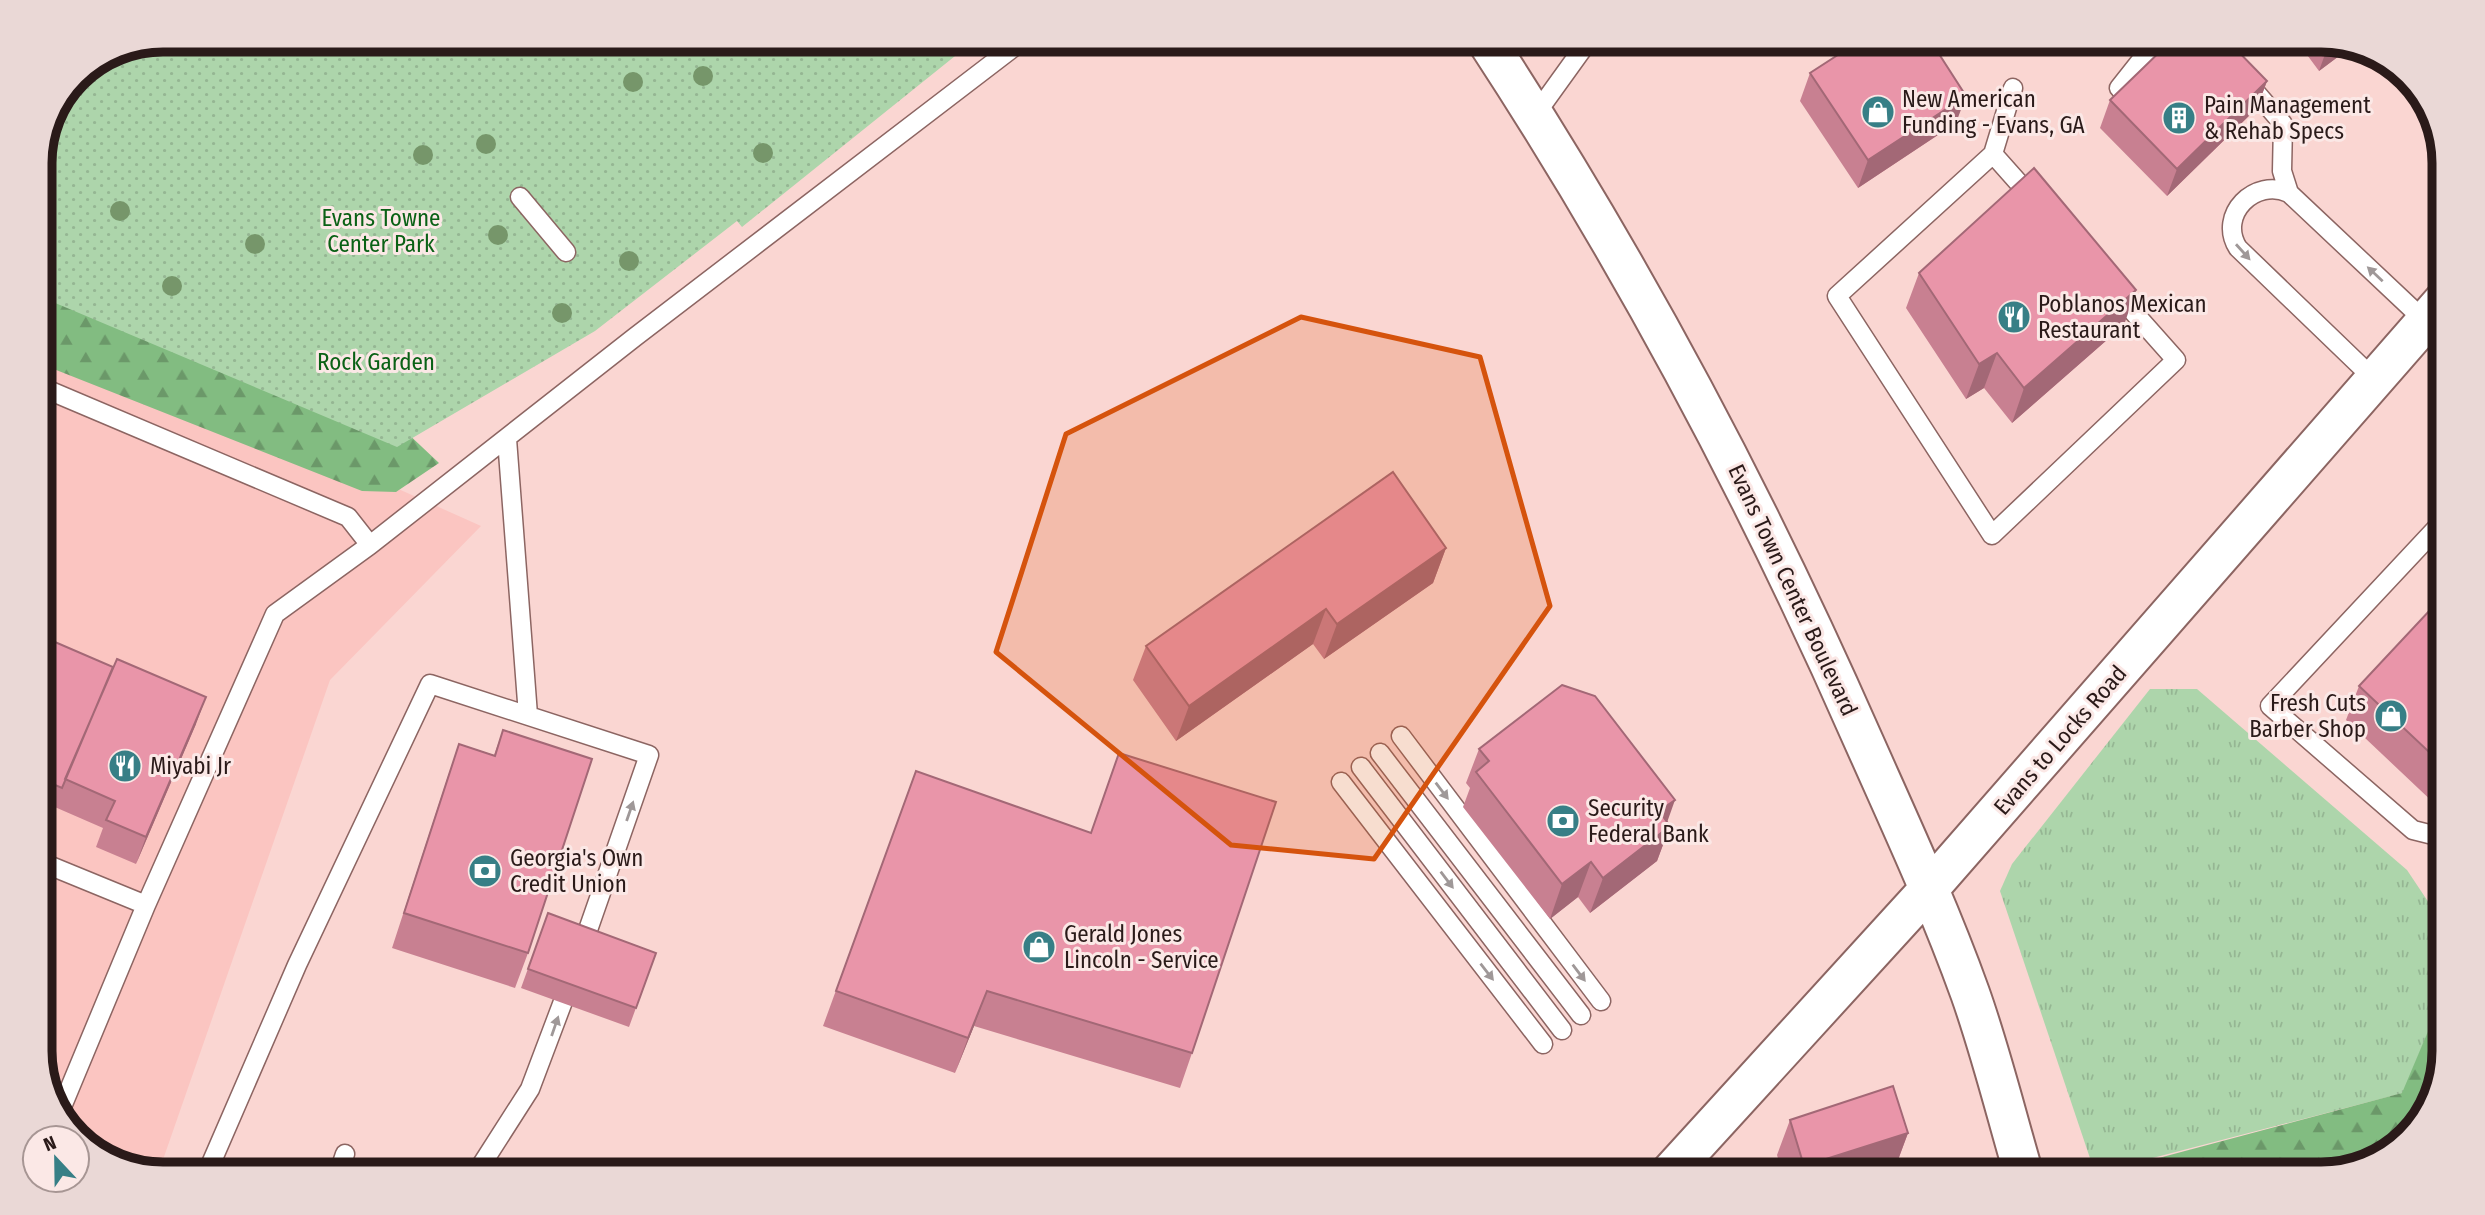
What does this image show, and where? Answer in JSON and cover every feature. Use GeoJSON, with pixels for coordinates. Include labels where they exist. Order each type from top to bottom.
{"type":"FeatureCollection","features":[{"type":"Feature","properties":{"kind":"street","name":"Evans Town Center Boulevard"},"geometry":{"type":"LineString","coordinates":[[1495,53],[1535,114],[1616,249],[1742,481],[1839,685],[1929,889],[1970,995],[2020,1162]]}},
{"type":"Feature","properties":{"kind":"street","name":"Evans to Locks Road"},"geometry":{"type":"LineString","coordinates":[[1680,1162],[1929,889],[2432,313]]}},
{"type":"Feature","properties":{"kind":"lane"},"geometry":{"type":"LineString","coordinates":[[64,1101],[267,627],[287,603],[370,545],[1006,53]]}},
{"type":"Feature","properties":{"kind":"lane"},"geometry":{"type":"LineString","coordinates":[[1535,114],[1580,53]]}},
{"type":"Feature","properties":{"kind":"lane"},"geometry":{"type":"LineString","coordinates":[[2119,88],[2147,53]]}},
{"type":"Feature","properties":{"kind":"lane"},"geometry":{"type":"LineString","coordinates":[[2238,72],[2283,124],[2282,171],[2289,193]]}},
{"type":"Feature","properties":{"kind":"lane"},"geometry":{"type":"LineString","coordinates":[[1993,154],[2176,360],[1992,535],[1837,296],[1993,154],[2013,88]]}},
{"type":"Feature","properties":{"kind":"lane"},"geometry":{"type":"LineString","coordinates":[[2374,379],[2238,248],[2231,238],[2233,216],[2253,193],[2276,187],[2289,193],[2432,308]]}},
{"type":"Feature","properties":{"kind":"lane"},"geometry":{"type":"LineString","coordinates":[[520,197],[566,252]]}},
{"type":"Feature","properties":{"kind":"lane"},"geometry":{"type":"LineString","coordinates":[[53,392],[348,517],[370,545]]}},
{"type":"Feature","properties":{"kind":"lane"},"geometry":{"type":"LineString","coordinates":[[507,439],[528,715]]}},
{"type":"Feature","properties":{"kind":"lane"},"geometry":{"type":"LineString","coordinates":[[2432,533],[2270,706],[2413,830],[2432,835]]}},
{"type":"Feature","properties":{"kind":"lane"},"geometry":{"type":"LineString","coordinates":[[212,1162],[297,965],[430,684],[649,755],[530,1089],[483,1162]]}},
{"type":"Feature","properties":{"kind":"lane"},"geometry":{"type":"LineString","coordinates":[[1401,736],[1601,1001]]}},
{"type":"Feature","properties":{"kind":"lane"},"geometry":{"type":"LineString","coordinates":[[1380,753],[1581,1016]]}},
{"type":"Feature","properties":{"kind":"lane"},"geometry":{"type":"LineString","coordinates":[[1361,767],[1562,1031]]}},
{"type":"Feature","properties":{"kind":"lane"},"geometry":{"type":"LineString","coordinates":[[1341,782],[1543,1044]]}},
{"type":"Feature","properties":{"kind":"lane"},"geometry":{"type":"LineString","coordinates":[[53,867],[146,905]]}},
{"type":"Feature","properties":{"kind":"lane"},"geometry":{"type":"LineString","coordinates":[[342,1162],[345,1154]]}},
{"type":"Feature","properties":{"kind":"highlighted area"},"geometry":{"type":"Polygon","coordinates":[[[1301,317],[1480,357],[1550,606],[1374,859],[1231,845],[996,652],[1066,434],[1301,317]]]}},
{"type":"Feature","properties":{"kind":"shaded area"},"geometry":{"type":"Polygon","coordinates":[[[53,334],[481,526],[330,680],[162,1162],[135,1159],[102,1144],[91,1136],[91,1124],[79,1124],[64,1101],[58,1087],[53,1059],[53,334]]]}},
{"type":"Feature","properties":{"kind":"green space","name":"Evans Towne Center Park"},"geometry":{"type":"Polygon","coordinates":[[[149,53],[959,53],[742,227],[737,221],[595,331],[397,447],[53,302],[53,156],[56,135],[75,96],[90,80],[108,67],[149,53]]]}},
{"type":"Feature","properties":{"kind":"green space"},"geometry":{"type":"Polygon","coordinates":[[[53,245],[404,430],[439,463],[396,492],[362,491],[53,369],[53,245]]]}},
{"type":"Feature","properties":{"kind":"green space"},"geometry":{"type":"Polygon","coordinates":[[[2150,689],[2197,689],[2407,870],[2432,908],[2432,1023],[2403,1093],[2137,1162],[2091,1162],[2000,891],[2012,864],[2150,689]]]}},
{"type":"Feature","properties":{"kind":"green space"},"geometry":{"type":"Polygon","coordinates":[[[2432,1022],[2430,1073],[2421,1101],[2405,1125],[2377,1148],[2336,1162],[2144,1162],[2402,1093],[2432,1022]]]}},
{"type":"Feature","properties":{"kind":"building","name":"New American Funding - Evans, GA"},"geometry":{"type":"Polygon","coordinates":[[[1841,53],[1938,53],[1966,96],[1868,160],[1810,73],[1841,53]]]}},
{"type":"Feature","properties":{"kind":"building","name":"Pain Management & Rehab Specs"},"geometry":{"type":"Polygon","coordinates":[[[2159,53],[2240,53],[2267,81],[2177,169],[2110,100],[2159,53]]]}},
{"type":"Feature","properties":{"kind":"building","name":"Poblanos Mexican Restaurant"},"geometry":{"type":"Polygon","coordinates":[[[2034,168],[2136,290],[2024,388],[1997,353],[1979,364],[1919,273],[2034,168]]]}},
{"type":"Feature","properties":{"kind":"building"},"geometry":{"type":"Polygon","coordinates":[[[1393,472],[1446,548],[1337,624],[1326,609],[1189,706],[1146,646],[1393,472]]]}},
{"type":"Feature","properties":{"kind":"building"},"geometry":{"type":"Polygon","coordinates":[[[2432,608],[2432,755],[2359,686],[2432,608]]]}},
{"type":"Feature","properties":{"kind":"building"},"geometry":{"type":"Polygon","coordinates":[[[53,641],[113,667],[62,788],[53,784],[53,641]]]}},
{"type":"Feature","properties":{"kind":"building","name":"Miyabi Jr"},"geometry":{"type":"Polygon","coordinates":[[[117,659],[206,697],[146,837],[106,820],[115,801],[65,779],[117,659]]]}},
{"type":"Feature","properties":{"kind":"building","name":"Security Federal Bank"},"geometry":{"type":"Polygon","coordinates":[[[1562,685],[1595,696],[1675,800],[1659,811],[1670,826],[1603,878],[1591,862],[1562,884],[1476,772],[1489,761],[1479,749],[1562,685]]]}},
{"type":"Feature","properties":{"kind":"building","name":"Georgia's Own Credit Union"},"geometry":{"type":"Polygon","coordinates":[[[503,730],[592,759],[528,953],[404,913],[459,744],[495,756],[503,730]]]}},
{"type":"Feature","properties":{"kind":"building","name":"Gerald Jones Lincoln - Service"},"geometry":{"type":"Polygon","coordinates":[[[1119,753],[1276,802],[1192,1053],[987,991],[968,1038],[836,991],[916,771],[1091,833],[1119,753]]]}},
{"type":"Feature","properties":{"kind":"building"},"geometry":{"type":"Polygon","coordinates":[[[548,913],[656,953],[636,1008],[528,969],[548,913]]]}},
{"type":"Feature","properties":{"kind":"building"},"geometry":{"type":"Polygon","coordinates":[[[1893,1086],[1908,1133],[1817,1162],[1803,1162],[1790,1120],[1893,1086]]]}},
{"type":"Feature","properties":{"kind":"place","name":"New American Funding - Evans, GA"},"geometry":{"type":"Point","coordinates":[1878,112]}},
{"type":"Feature","properties":{"kind":"place","name":"Pain Management & Rehab Specs"},"geometry":{"type":"Point","coordinates":[2179,118]}},
{"type":"Feature","properties":{"kind":"place","name":"Poblanos Mexican Restaurant"},"geometry":{"type":"Point","coordinates":[2014,317]}},
{"type":"Feature","properties":{"kind":"place","name":"Fresh Cuts Barber Shop"},"geometry":{"type":"Point","coordinates":[2391,716]}},
{"type":"Feature","properties":{"kind":"place","name":"Miyabi Jr"},"geometry":{"type":"Point","coordinates":[125,766]}},
{"type":"Feature","properties":{"kind":"place","name":"Security Federal Bank"},"geometry":{"type":"Point","coordinates":[1563,821]}},
{"type":"Feature","properties":{"kind":"place","name":"Georgia's Own Credit Union"},"geometry":{"type":"Point","coordinates":[485,871]}},
{"type":"Feature","properties":{"kind":"place","name":"Gerald Jones Lincoln - Service"},"geometry":{"type":"Point","coordinates":[1039,947]}},
{"type":"Feature","properties":{"kind":"park label","name":"Rock Garden"},"geometry":{"type":"Point","coordinates":[376,362]}}]}
